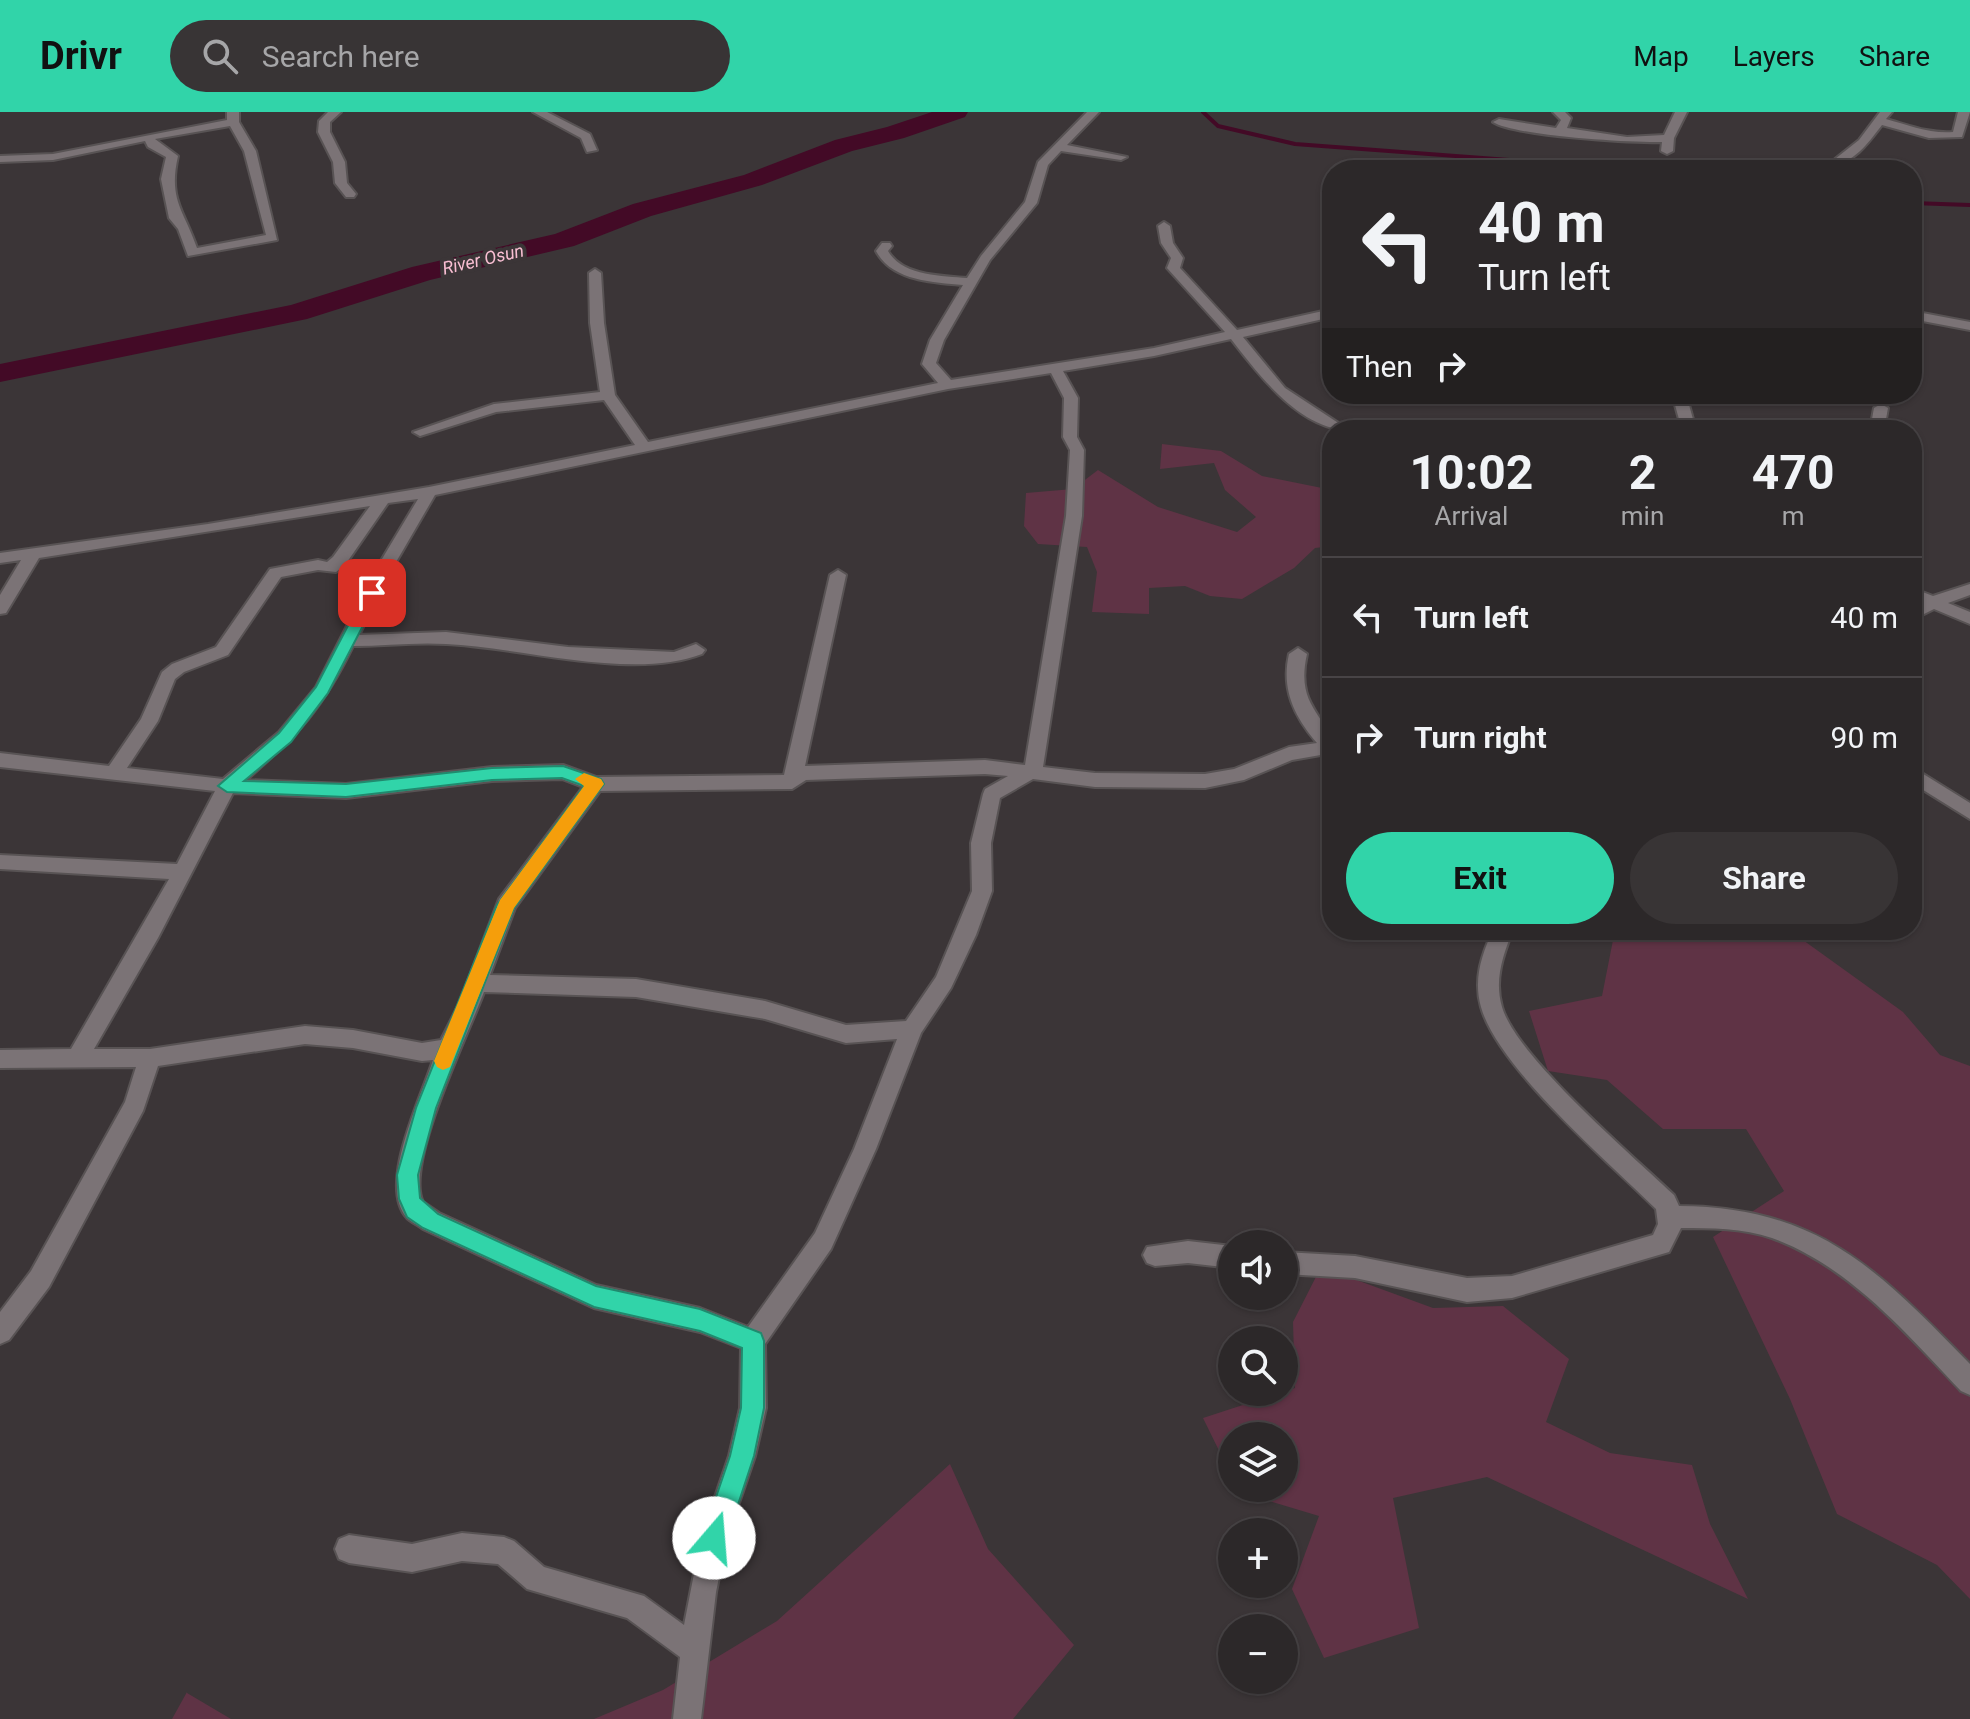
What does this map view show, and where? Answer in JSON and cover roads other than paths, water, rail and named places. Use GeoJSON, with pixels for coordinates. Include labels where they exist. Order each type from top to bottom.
{"type":"FeatureCollection","features":[{"type":"Feature","properties":{"kind":"street"},"geometry":{"type":"LineString","coordinates":[[335,112],[325,121],[324,132],[339,162],[341,183],[350,194]]}},
{"type":"Feature","properties":{"kind":"street"},"geometry":{"type":"LineString","coordinates":[[539,112],[586,136],[591,150]]}},
{"type":"Feature","properties":{"kind":"street"},"geometry":{"type":"LineString","coordinates":[[948,385],[934,372],[929,357],[985,259],[1031,203],[1042,164],[1093,112]]}},
{"type":"Feature","properties":{"kind":"street"},"geometry":{"type":"LineString","coordinates":[[1499,122],[1556,133],[1567,120],[1559,112]]}},
{"type":"Feature","properties":{"kind":"street"},"geometry":{"type":"LineString","coordinates":[[1560,130],[1668,144],[1681,112]]}},
{"type":"Feature","properties":{"kind":"street"},"geometry":{"type":"LineString","coordinates":[[1840,160],[1863,142],[1884,116],[1933,134],[1954,136],[1958,135],[1964,112]]}},
{"type":"Feature","properties":{"kind":"street"},"geometry":{"type":"LineString","coordinates":[[0,159],[53,157],[233,117],[245,139],[273,237],[266,241],[192,253],[184,228],[175,218],[167,179],[172,156],[152,145],[149,137]]}},
{"type":"Feature","properties":{"kind":"street"},"geometry":{"type":"LineString","coordinates":[[1059,147],[1121,157]]}},
{"type":"Feature","properties":{"kind":"street"},"geometry":{"type":"LineString","coordinates":[[1164,226],[1167,243],[1177,258],[1173,268],[1234,334],[1280,391],[1326,420]]}},
{"type":"Feature","properties":{"kind":"street"},"geometry":{"type":"LineString","coordinates":[[886,246],[882,251],[883,257],[899,269],[972,282]]}},
{"type":"Feature","properties":{"kind":"street"},"geometry":{"type":"LineString","coordinates":[[595,273],[597,323],[608,395],[643,446]]}},
{"type":"Feature","properties":{"kind":"street"},"geometry":{"type":"LineString","coordinates":[[0,558],[429,492],[948,385],[1154,352],[1322,315]]}},
{"type":"Feature","properties":{"kind":"street"},"geometry":{"type":"LineString","coordinates":[[1922,317],[1970,326]]}},
{"type":"Feature","properties":{"kind":"street"},"geometry":{"type":"LineString","coordinates":[[1033,771],[1075,503],[1077,450],[1070,437],[1071,398],[1055,368]]}},
{"type":"Feature","properties":{"kind":"street"},"geometry":{"type":"LineString","coordinates":[[420,432],[494,408],[608,395]]}},
{"type":"Feature","properties":{"kind":"street"},"geometry":{"type":"LineString","coordinates":[[1879,420],[1881,408]]}},
{"type":"Feature","properties":{"kind":"street"},"geometry":{"type":"LineString","coordinates":[[76,1060],[151,932],[227,786],[285,737],[323,690],[384,569],[429,492]]}},
{"type":"Feature","properties":{"kind":"street"},"geometry":{"type":"LineString","coordinates":[[115,772],[149,721],[168,676],[178,668],[222,651],[276,573],[318,565],[330,568],[339,561],[383,500]]}},
{"type":"Feature","properties":{"kind":"street"},"geometry":{"type":"LineString","coordinates":[[0,609],[33,554]]}},
{"type":"Feature","properties":{"kind":"street"},"geometry":{"type":"LineString","coordinates":[[792,782],[838,575]]}},
{"type":"Feature","properties":{"kind":"street"},"geometry":{"type":"LineString","coordinates":[[1922,597],[1933,602],[1964,616],[1965,592],[1933,602],[1922,609]]}},
{"type":"Feature","properties":{"kind":"street"},"geometry":{"type":"LineString","coordinates":[[348,641],[446,638],[568,653],[675,658],[696,650]]}},
{"type":"Feature","properties":{"kind":"street"},"geometry":{"type":"LineString","coordinates":[[1298,654],[1293,668],[1293,686],[1310,723],[1322,736]]}},
{"type":"Feature","properties":{"kind":"street"},"geometry":{"type":"LineString","coordinates":[[0,760],[227,786],[346,791],[492,774],[563,772],[595,784],[792,782],[801,773],[985,767],[1095,780],[1205,781],[1237,775],[1289,754],[1322,749]]}},
{"type":"Feature","properties":{"kind":"street"},"geometry":{"type":"LineString","coordinates":[[687,1719],[693,1649],[714,1538],[742,1456],[753,1408],[753,1341],[823,1241],[865,1149],[912,1029],[944,982],[982,891],[981,843],[992,794],[1033,771]]}},
{"type":"Feature","properties":{"kind":"street"},"geometry":{"type":"LineString","coordinates":[[1922,781],[1970,812]]}},
{"type":"Feature","properties":{"kind":"street"},"geometry":{"type":"LineString","coordinates":[[595,784],[506,905],[426,1108],[408,1175],[409,1199],[415,1210],[431,1221],[594,1296],[700,1320],[753,1341]]}},
{"type":"Feature","properties":{"kind":"street"},"geometry":{"type":"LineString","coordinates":[[0,862],[180,872]]}},
{"type":"Feature","properties":{"kind":"street"},"geometry":{"type":"LineString","coordinates":[[1298,1264],[1355,1267],[1467,1290],[1512,1287],[1661,1244],[1669,1232],[1671,1217],[1666,1203],[1546,1085],[1509,1043],[1491,1006],[1489,963],[1499,940]]}},
{"type":"Feature","properties":{"kind":"street"},"geometry":{"type":"LineString","coordinates":[[477,983],[636,988],[765,1010],[846,1034],[912,1029]]}},
{"type":"Feature","properties":{"kind":"street"},"geometry":{"type":"LineString","coordinates":[[0,1059],[150,1058],[305,1035],[353,1039],[422,1052],[444,1049],[446,1052]]}},
{"type":"Feature","properties":{"kind":"street"},"geometry":{"type":"LineString","coordinates":[[0,1332],[40,1279],[135,1104],[150,1058]]}},
{"type":"Feature","properties":{"kind":"street"},"geometry":{"type":"LineString","coordinates":[[1671,1217],[1714,1217],[1772,1227],[1825,1250],[1878,1289],[1970,1382]]}},
{"type":"Feature","properties":{"kind":"street"},"geometry":{"type":"LineString","coordinates":[[1155,1255],[1188,1252],[1218,1255]]}},
{"type":"Feature","properties":{"kind":"street"},"geometry":{"type":"LineString","coordinates":[[349,1549],[412,1558],[462,1547],[504,1551],[537,1579],[634,1606],[693,1649]]}},
{"type":"Feature","properties":{"kind":"waterway","name":"River Osun"},"geometry":{"type":"LineString","coordinates":[[0,373],[297,313],[422,273],[564,240],[642,210],[753,180],[844,145],[895,133],[956,112]]}},
{"type":"Feature","properties":{"kind":"waterway"},"geometry":{"type":"LineString","coordinates":[[1203,112],[1218,126],[1295,144],[1510,160]]}},
{"type":"Feature","properties":{"kind":"waterway"},"geometry":{"type":"LineString","coordinates":[[1922,203],[1970,205]]}}]}
